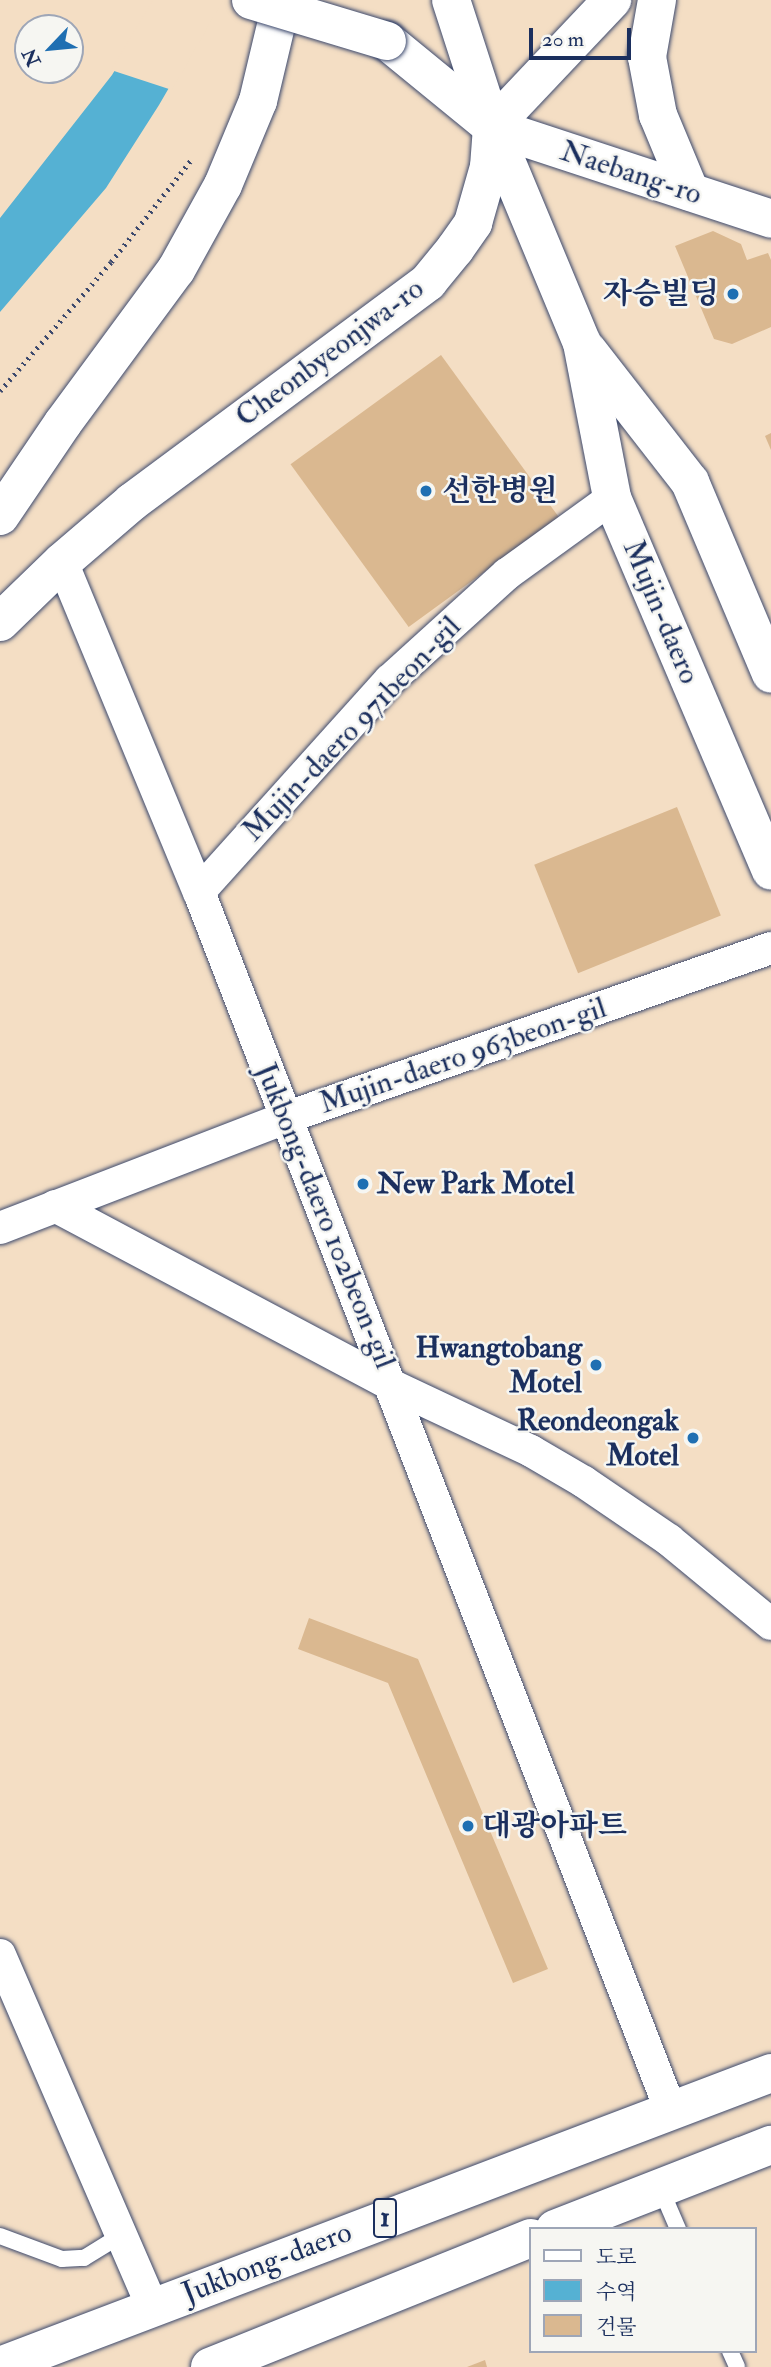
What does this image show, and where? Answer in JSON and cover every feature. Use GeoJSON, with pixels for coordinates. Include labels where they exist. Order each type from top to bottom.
{"type":"FeatureCollection","features":[{"type":"Feature","properties":{"kind":"main road"},"geometry":{"type":"LineString","coordinates":[[0,516],[63,423],[181,261],[223,185],[297,5],[251,0]]}},
{"type":"Feature","properties":{"kind":"main road","name":"Cheonbyeonjwa-ro"},"geometry":{"type":"LineString","coordinates":[[0,622],[62,562],[132,502],[428,282],[473,223],[489,167],[492,127],[452,0]]}},
{"type":"Feature","properties":{"kind":"main road"},"geometry":{"type":"LineString","coordinates":[[492,127],[612,0]]}},
{"type":"Feature","properties":{"kind":"main road"},"geometry":{"type":"LineString","coordinates":[[657,0],[647,57],[658,115],[690,192]]}},
{"type":"Feature","properties":{"kind":"main road","name":"Mujin-daero"},"geometry":{"type":"LineString","coordinates":[[297,5],[387,41],[492,127],[582,344],[612,498],[771,871]]}},
{"type":"Feature","properties":{"kind":"main road","name":"Naebang-ro"},"geometry":{"type":"LineString","coordinates":[[492,127],[771,219]]}},
{"type":"Feature","properties":{"kind":"main road","name":"Mujin-daero"},"geometry":{"type":"LineString","coordinates":[[582,344],[690,482],[771,674]]}},
{"type":"Feature","properties":{"kind":"main road","name":"Jukbong-daero"},"geometry":{"type":"LineString","coordinates":[[0,2366],[670,2109],[771,2073]]}},
{"type":"Feature","properties":{"kind":"main road"},"geometry":{"type":"LineString","coordinates":[[560,2227],[771,2145]]}},
{"type":"Feature","properties":{"kind":"main road"},"geometry":{"type":"LineString","coordinates":[[210,2367],[530,2238]]}},
{"type":"Feature","properties":{"kind":"street","name":"Mujin-daero 971beon-gil"},"geometry":{"type":"LineString","coordinates":[[199,892],[390,680],[507,574],[612,498]]}},
{"type":"Feature","properties":{"kind":"street","name":"Jukbong-daero 102beon-gil"},"geometry":{"type":"LineString","coordinates":[[62,562],[199,892],[285,1118],[393,1386],[670,2109]]}},
{"type":"Feature","properties":{"kind":"street","name":"Mujin-daero 963beon-gil"},"geometry":{"type":"LineString","coordinates":[[0,1228],[285,1118],[771,948]]}},
{"type":"Feature","properties":{"kind":"street"},"geometry":{"type":"LineString","coordinates":[[55,1206],[393,1386],[531,1451],[584,1482],[669,1540],[771,1624]]}},
{"type":"Feature","properties":{"kind":"street"},"geometry":{"type":"LineString","coordinates":[[0,1955],[123,2234],[152,2307]]}},
{"type":"Feature","properties":{"kind":"lane"},"geometry":{"type":"LineString","coordinates":[[660,2187],[677,2227]]}},
{"type":"Feature","properties":{"kind":"lane"},"geometry":{"type":"LineString","coordinates":[[0,2236],[62,2259],[84,2258],[123,2234]]}},
{"type":"Feature","properties":{"kind":"path"},"geometry":{"type":"LineString","coordinates":[[0,391],[111,262],[195,153]]}},
{"type":"Feature","properties":{"kind":"water"},"geometry":{"type":"Polygon","coordinates":[[[157,0],[220,0],[159,105],[106,188],[0,312],[0,218],[112,75],[157,0]]]}},
{"type":"Feature","properties":{"kind":"pier"},"geometry":{"type":"Polygon","coordinates":[[[153,0],[223,0],[172,90],[111,70],[153,0]]]}},
{"type":"Feature","properties":{"kind":"building","name":"자승빌딩"},"geometry":{"type":"Polygon","coordinates":[[[713,231],[741,244],[747,260],[768,253],[771,260],[771,327],[732,344],[714,339],[675,246],[713,231]]]}},
{"type":"Feature","properties":{"kind":"building","name":"선한병원"},"geometry":{"type":"Polygon","coordinates":[[[441,355],[559,518],[409,627],[291,464],[441,355]]]}},
{"type":"Feature","properties":{"kind":"building"},"geometry":{"type":"Polygon","coordinates":[[[771,433],[771,450],[765,436],[771,433]]]}},
{"type":"Feature","properties":{"kind":"building"},"geometry":{"type":"Polygon","coordinates":[[[677,807],[721,915],[578,973],[534,865],[677,807]]]}},
{"type":"Feature","properties":{"kind":"building","name":"대광아파트"},"geometry":{"type":"Polygon","coordinates":[[[309,1618],[418,1659],[548,1969],[513,1983],[388,1683],[298,1649],[309,1618]]]}},
{"type":"Feature","properties":{"kind":"building"},"geometry":{"type":"Polygon","coordinates":[[[485,2360],[487,2367],[467,2367],[485,2360]]]}},
{"type":"Feature","properties":{"kind":"place","name":"자승빌딩"},"geometry":{"type":"Point","coordinates":[733,294]}},
{"type":"Feature","properties":{"kind":"place","name":"선한병원"},"geometry":{"type":"Point","coordinates":[426,491]}},
{"type":"Feature","properties":{"kind":"place","name":"New Park Motel"},"geometry":{"type":"Point","coordinates":[363,1184]}},
{"type":"Feature","properties":{"kind":"place","name":"Hwangtobang Motel"},"geometry":{"type":"Point","coordinates":[596,1365]}},
{"type":"Feature","properties":{"kind":"place","name":"Reondeongak Motel"},"geometry":{"type":"Point","coordinates":[693,1438]}},
{"type":"Feature","properties":{"kind":"place","name":"대광아파트"},"geometry":{"type":"Point","coordinates":[468,1826]}}]}
